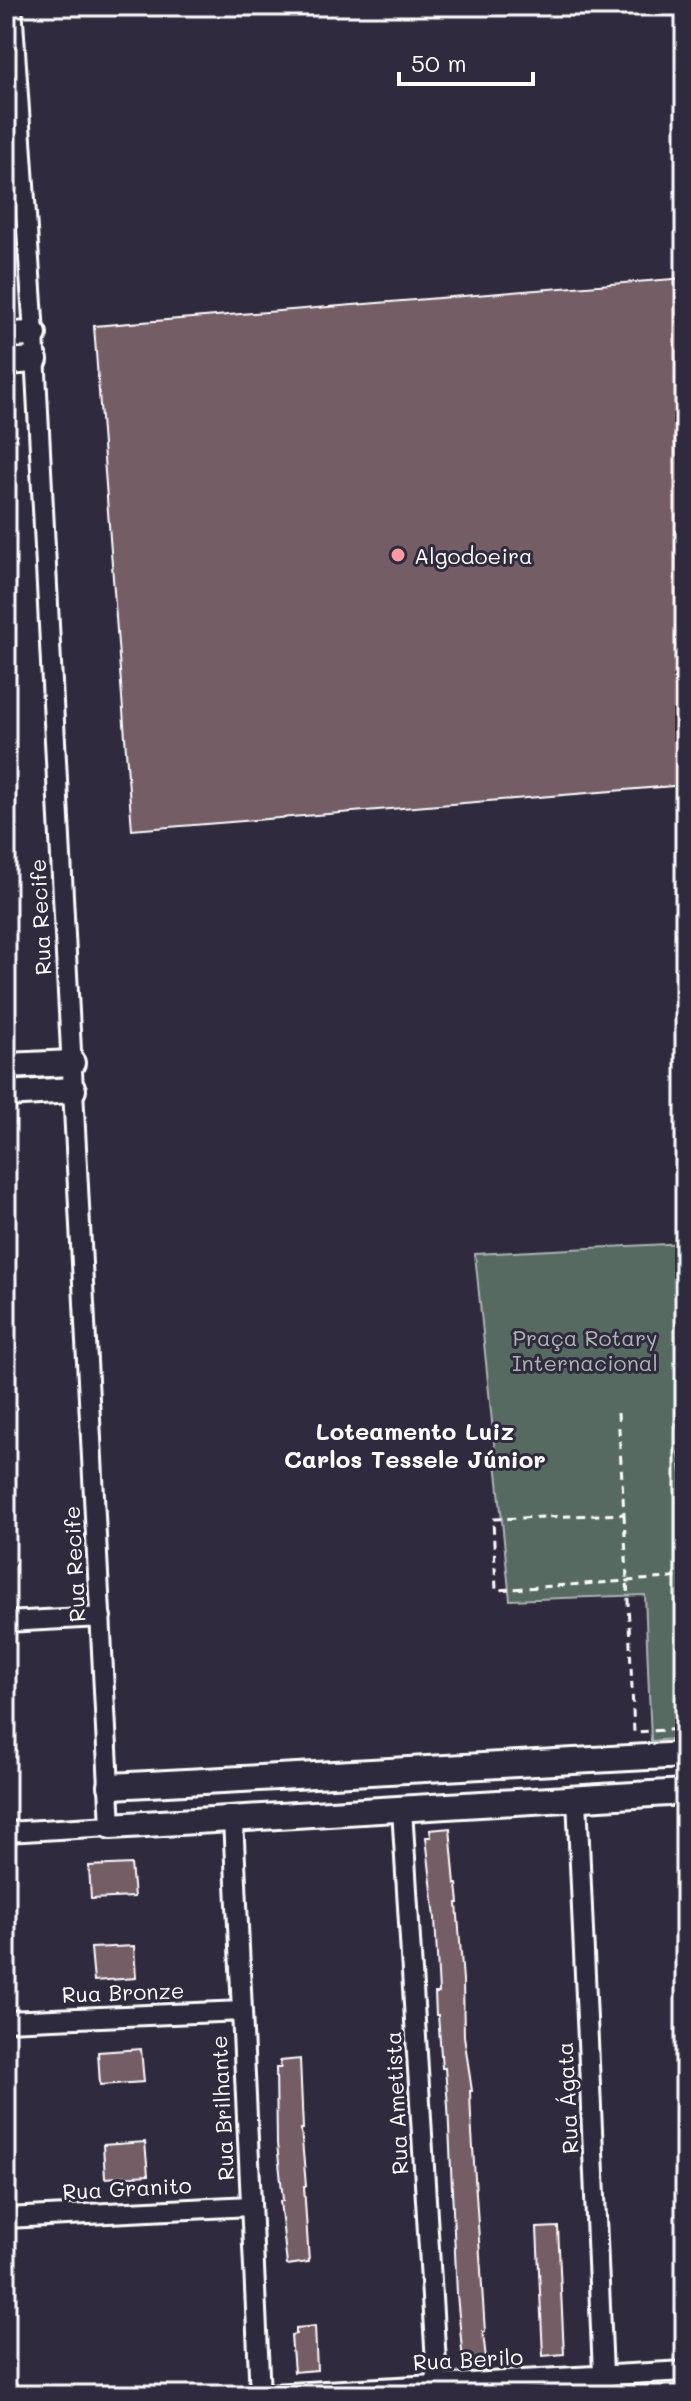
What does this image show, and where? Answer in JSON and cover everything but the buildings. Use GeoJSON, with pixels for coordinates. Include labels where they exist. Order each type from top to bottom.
{"type":"FeatureCollection","features":[{"type":"Feature","properties":{"kind":"street","name":"Rua Recife"},"geometry":{"type":"LineString","coordinates":[[12,6],[34,334],[111,1826]]}},
{"type":"Feature","properties":{"kind":"street"},"geometry":{"type":"LineString","coordinates":[[6,335],[34,334]]}},
{"type":"Feature","properties":{"kind":"street"},"geometry":{"type":"LineString","coordinates":[[6,362],[35,360]]}},
{"type":"Feature","properties":{"kind":"street"},"geometry":{"type":"LineString","coordinates":[[6,1066],[72,1063]]}},
{"type":"Feature","properties":{"kind":"street"},"geometry":{"type":"LineString","coordinates":[[6,1094],[73,1090]]}},
{"type":"Feature","properties":{"kind":"street"},"geometry":{"type":"LineString","coordinates":[[6,1622],[101,1617]]}},
{"type":"Feature","properties":{"kind":"street"},"geometry":{"type":"LineString","coordinates":[[111,1786],[685,1755]]}},
{"type":"Feature","properties":{"kind":"street"},"geometry":{"type":"LineString","coordinates":[[6,1832],[685,1792]]}},
{"type":"Feature","properties":{"kind":"street","name":"Rua Ágata"},"geometry":{"type":"LineString","coordinates":[[577,1798],[604,2395]]}},
{"type":"Feature","properties":{"kind":"street","name":"Rua Ametista"},"geometry":{"type":"LineString","coordinates":[[402,1809],[438,2390]]}},
{"type":"Feature","properties":{"kind":"street","name":"Rua Brilhante"},"geometry":{"type":"LineString","coordinates":[[233,1819],[258,2395]]}},
{"type":"Feature","properties":{"kind":"street","name":"Rua Bronze"},"geometry":{"type":"LineString","coordinates":[[6,2021],[242,2011]]}},
{"type":"Feature","properties":{"kind":"street","name":"Rua Granito"},"geometry":{"type":"LineString","coordinates":[[6,2218],[251,2206]]}},
{"type":"Feature","properties":{"kind":"street","name":"Rua Berilo"},"geometry":{"type":"LineString","coordinates":[[258,2395],[438,2390],[685,2371]]}},
{"type":"Feature","properties":{"kind":"path"},"geometry":{"type":"LineString","coordinates":[[677,1409],[685,1519]]}},
{"type":"Feature","properties":{"kind":"path"},"geometry":{"type":"LineString","coordinates":[[618,1413],[634,1732],[685,1729]]}},
{"type":"Feature","properties":{"kind":"path"},"geometry":{"type":"LineString","coordinates":[[624,1514],[493,1519],[496,1590],[685,1577]]}},
{"type":"Feature","properties":{"kind":"green space","name":"Praça Rotary Internacional"},"geometry":{"type":"Polygon","coordinates":[[[685,1243],[685,1738],[651,1741],[645,1595],[510,1600],[475,1254],[685,1243]]]}},
{"type":"Feature","properties":{"kind":"place","name":"Algodoeira"},"geometry":{"type":"Point","coordinates":[398,555]}},
{"type":"Feature","properties":{"kind":"district","name":"Loteamento Luiz Carlos Tessele Júnior"},"geometry":{"type":"Point","coordinates":[415,1444]}}]}
